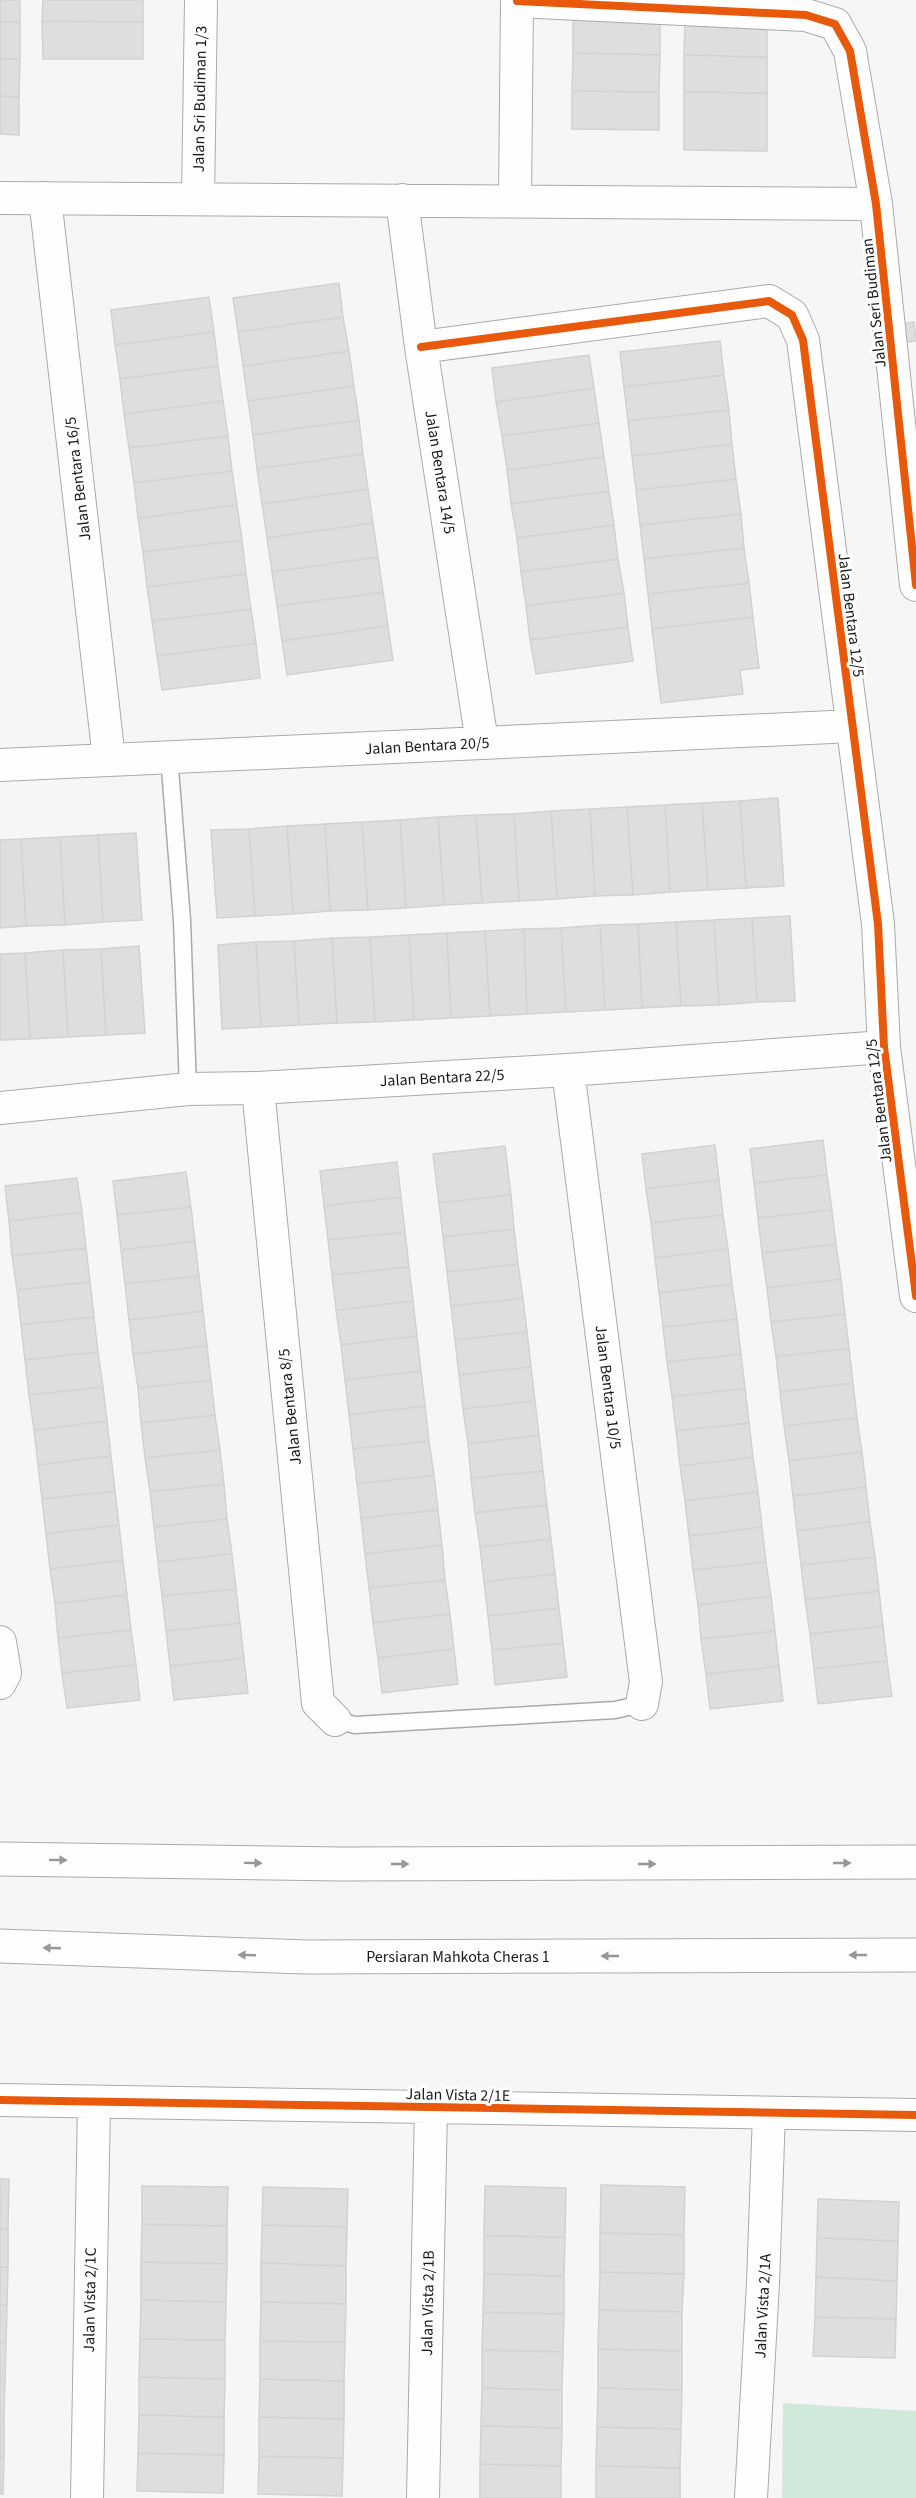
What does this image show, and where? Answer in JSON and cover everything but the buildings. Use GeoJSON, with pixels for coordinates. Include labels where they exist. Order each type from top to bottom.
{"type":"FeatureCollection","features":[{"type":"Feature","properties":{"kind":"main road"},"geometry":{"type":"LineString","coordinates":[[0,1859],[341,1864],[916,1862]]}},
{"type":"Feature","properties":{"kind":"main road","name":"Persiaran Mahkota Cheras 1"},"geometry":{"type":"LineString","coordinates":[[0,1946],[306,1957],[916,1955]]}},
{"type":"Feature","properties":{"kind":"street","name":"Jalan Sri Budiman 1/3"},"geometry":{"type":"LineString","coordinates":[[198,199],[201,0]]}},
{"type":"Feature","properties":{"kind":"street"},"geometry":{"type":"LineString","coordinates":[[515,201],[517,0]]}},
{"type":"Feature","properties":{"kind":"street","name":"Jalan Seri Budiman"},"geometry":{"type":"LineString","coordinates":[[517,0],[806,15],[835,24],[850,51],[876,204],[916,585]]}},
{"type":"Feature","properties":{"kind":"street"},"geometry":{"type":"LineString","coordinates":[[0,198],[876,204]]}},
{"type":"Feature","properties":{"kind":"street","name":"Jalan Bentara 16/5"},"geometry":{"type":"LineString","coordinates":[[45,198],[110,759]]}},
{"type":"Feature","properties":{"kind":"street","name":"Jalan Bentara 14/5"},"geometry":{"type":"LineString","coordinates":[[402,200],[482,742]]}},
{"type":"Feature","properties":{"kind":"street","name":"Jalan Bentara 12/5"},"geometry":{"type":"LineString","coordinates":[[422,347],[769,301],[792,315],[802,340],[853,726],[878,924],[884,1047],[916,1296]]}},
{"type":"Feature","properties":{"kind":"street","name":"Jalan Bentara 20/5"},"geometry":{"type":"LineString","coordinates":[[0,765],[853,726]]}},
{"type":"Feature","properties":{"kind":"street","name":"Jalan Bentara 22/5"},"geometry":{"type":"LineString","coordinates":[[0,1108],[188,1089],[258,1088],[568,1070],[884,1047]]}},
{"type":"Feature","properties":{"kind":"street","name":"Jalan Bentara 10/5"},"geometry":{"type":"LineString","coordinates":[[568,1070],[646,1682],[642,1704]]}},
{"type":"Feature","properties":{"kind":"street","name":"Jalan Bentara 8/5"},"geometry":{"type":"LineString","coordinates":[[258,1088],[318,1702],[335,1719]]}},
{"type":"Feature","properties":{"kind":"street"},"geometry":{"type":"LineString","coordinates":[[0,1642],[4,1673],[0,1683]]}},
{"type":"Feature","properties":{"kind":"street","name":"Jalan Vista 2/1E"},"geometry":{"type":"LineString","coordinates":[[0,2100],[916,2115]]}},
{"type":"Feature","properties":{"kind":"street","name":"Jalan Vista 2/1C"},"geometry":{"type":"LineString","coordinates":[[87,2498],[94,2102]]}},
{"type":"Feature","properties":{"kind":"street","name":"Jalan Vista 2/1B"},"geometry":{"type":"LineString","coordinates":[[423,2498],[431,2107]]}},
{"type":"Feature","properties":{"kind":"street","name":"Jalan Vista 2/1A"},"geometry":{"type":"LineString","coordinates":[[751,2498],[763,2283],[769,2113]]}},
{"type":"Feature","properties":{"kind":"lane"},"geometry":{"type":"LineString","coordinates":[[169,756],[182,920],[188,1089]]}},
{"type":"Feature","properties":{"kind":"lane"},"geometry":{"type":"LineString","coordinates":[[335,1719],[355,1725],[615,1710],[642,1704]]}},
{"type":"Feature","properties":{"kind":"green space"},"geometry":{"type":"Polygon","coordinates":[[[783,2403],[916,2411],[916,2498],[782,2498],[783,2403]]]}},
{"type":"Feature","properties":{"kind":"cycle path"},"geometry":{"type":"LineString","coordinates":[[517,1],[806,15],[835,24],[850,51],[876,204],[916,585]]}},
{"type":"Feature","properties":{"kind":"cycle path"},"geometry":{"type":"LineString","coordinates":[[421,347],[769,301],[792,315],[803,340],[878,924],[884,1047],[916,1296]]}},
{"type":"Feature","properties":{"kind":"cycle path"},"geometry":{"type":"LineString","coordinates":[[0,2100],[916,2115]]}}]}
